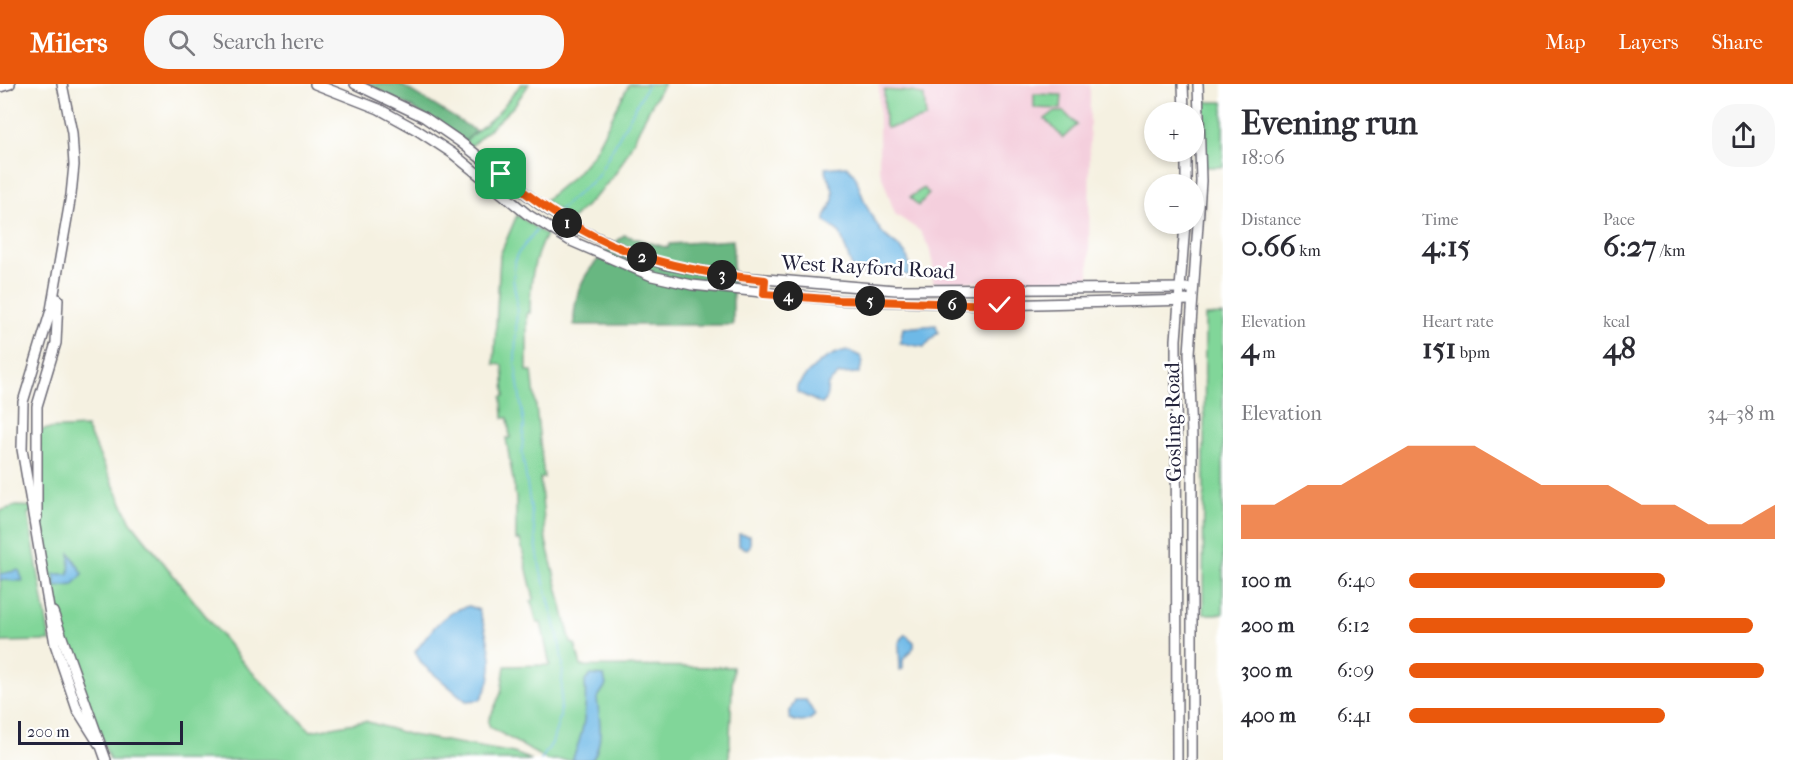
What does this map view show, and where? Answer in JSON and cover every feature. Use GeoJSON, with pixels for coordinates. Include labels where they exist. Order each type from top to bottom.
{"type":"FeatureCollection","features":[{"type":"Feature","properties":{"kind":"main road"},"geometry":{"type":"LineString","coordinates":[[0,87],[10,84]]}},
{"type":"Feature","properties":{"kind":"main road"},"geometry":{"type":"LineString","coordinates":[[62,84],[72,133],[74,165],[58,279],[49,320],[22,408],[23,458],[46,589],[106,760]]}},
{"type":"Feature","properties":{"kind":"main road","name":"West Rayford Road"},"geometry":{"type":"LineString","coordinates":[[315,84],[379,109],[417,130],[452,153],[527,214],[596,254],[652,276],[692,285],[764,294],[948,304],[1191,300]]}},
{"type":"Feature","properties":{"kind":"main road","name":"West Rayford Road"},"geometry":{"type":"LineString","coordinates":[[355,84],[424,117],[459,141],[546,209],[608,244],[668,265],[765,280],[895,290],[1193,288]]}},
{"type":"Feature","properties":{"kind":"main road"},"geometry":{"type":"LineString","coordinates":[[1183,84],[1184,102]]}},
{"type":"Feature","properties":{"kind":"main road","name":"Gosling Road"},"geometry":{"type":"LineString","coordinates":[[1192,760],[1192,438],[1189,375],[1191,300],[1200,181],[1198,84]]}},
{"type":"Feature","properties":{"kind":"main road","name":"Gosling Road"},"geometry":{"type":"LineString","coordinates":[[1177,760],[1178,301],[1184,234]]}},
{"type":"Feature","properties":{"kind":"main road"},"geometry":{"type":"LineString","coordinates":[[38,546],[36,414],[57,336],[58,279]]}},
{"type":"Feature","properties":{"kind":"main road"},"geometry":{"type":"LineString","coordinates":[[764,294],[765,280]]}},
{"type":"Feature","properties":{"kind":"shaded area"},"geometry":{"type":"Polygon","coordinates":[[[879,84],[1090,84],[1089,280],[933,282],[933,266],[929,247],[920,231],[895,214],[879,168],[879,84]]]}},
{"type":"Feature","properties":{"kind":"green space"},"geometry":{"type":"Polygon","coordinates":[[[365,84],[400,84],[476,131],[465,141],[411,107],[365,84]]]}},
{"type":"Feature","properties":{"kind":"green space"},"geometry":{"type":"Polygon","coordinates":[[[521,84],[529,84],[514,106],[471,146],[465,141],[497,114],[521,84]]]}},
{"type":"Feature","properties":{"kind":"green space"},"geometry":{"type":"Polygon","coordinates":[[[629,84],[664,84],[617,171],[572,219],[544,201],[575,175],[593,154],[629,84]]]}},
{"type":"Feature","properties":{"kind":"green space"},"geometry":{"type":"Polygon","coordinates":[[[884,90],[913,92],[924,96],[926,118],[888,128],[885,126],[884,90]]]}},
{"type":"Feature","properties":{"kind":"green space"},"geometry":{"type":"Polygon","coordinates":[[[1034,94],[1062,95],[1061,109],[1034,108],[1034,94]]]}},
{"type":"Feature","properties":{"kind":"green space"},"geometry":{"type":"Polygon","coordinates":[[[1204,102],[1223,102],[1223,167],[1201,167],[1201,162],[1204,162],[1204,102]]]}},
{"type":"Feature","properties":{"kind":"green space"},"geometry":{"type":"Polygon","coordinates":[[[1054,112],[1064,112],[1077,125],[1063,138],[1045,119],[1054,112]]]}},
{"type":"Feature","properties":{"kind":"green space"},"geometry":{"type":"Polygon","coordinates":[[[924,188],[929,194],[918,206],[910,197],[924,188]]]}},
{"type":"Feature","properties":{"kind":"green space"},"geometry":{"type":"Polygon","coordinates":[[[517,215],[546,235],[535,263],[531,283],[530,313],[527,313],[527,371],[532,371],[544,478],[540,478],[546,541],[571,643],[575,644],[581,666],[733,667],[729,760],[547,760],[490,727],[488,722],[501,693],[505,666],[550,665],[541,623],[537,623],[531,601],[534,599],[520,540],[516,540],[516,498],[506,438],[510,438],[508,418],[503,418],[502,397],[505,396],[503,365],[494,364],[500,255],[517,215]]]}},
{"type":"Feature","properties":{"kind":"green space"},"geometry":{"type":"Polygon","coordinates":[[[624,235],[668,248],[669,244],[733,240],[733,325],[574,325],[577,296],[581,284],[594,264],[624,235]]]}},
{"type":"Feature","properties":{"kind":"green space"},"geometry":{"type":"Polygon","coordinates":[[[1223,315],[1223,614],[1203,614],[1205,316],[1223,315]]]}},
{"type":"Feature","properties":{"kind":"green space"},"geometry":{"type":"Polygon","coordinates":[[[86,427],[131,522],[245,665],[311,731],[365,721],[411,735],[514,753],[532,760],[110,760],[74,669],[55,607],[43,544],[41,512],[28,513],[50,641],[0,642],[0,511],[15,506],[41,507],[39,433],[44,429],[86,427]]]}},
{"type":"Feature","properties":{"kind":"water"},"geometry":{"type":"Polygon","coordinates":[[[846,166],[856,177],[872,217],[881,231],[901,248],[908,258],[909,275],[854,273],[840,233],[825,221],[825,216],[832,203],[833,189],[825,168],[846,166]]]}},
{"type":"Feature","properties":{"kind":"water"},"geometry":{"type":"Polygon","coordinates":[[[936,325],[938,332],[924,347],[900,343],[903,328],[936,325]]]}},
{"type":"Feature","properties":{"kind":"water"},"geometry":{"type":"Polygon","coordinates":[[[847,350],[860,356],[863,362],[859,373],[839,374],[828,384],[826,400],[822,404],[797,392],[797,386],[807,374],[832,355],[847,350]]]}},
{"type":"Feature","properties":{"kind":"water"},"geometry":{"type":"Polygon","coordinates":[[[739,534],[750,536],[750,546],[747,549],[739,546],[739,534]]]}},
{"type":"Feature","properties":{"kind":"water"},"geometry":{"type":"Polygon","coordinates":[[[70,553],[83,574],[73,585],[56,587],[54,574],[69,574],[70,553]]]}},
{"type":"Feature","properties":{"kind":"water"},"geometry":{"type":"Polygon","coordinates":[[[19,570],[23,581],[0,580],[0,574],[19,570]]]}},
{"type":"Feature","properties":{"kind":"water"},"geometry":{"type":"Polygon","coordinates":[[[469,606],[479,610],[489,644],[491,667],[490,678],[480,700],[466,701],[422,664],[415,652],[444,618],[469,606]]]}},
{"type":"Feature","properties":{"kind":"water"},"geometry":{"type":"Polygon","coordinates":[[[905,634],[914,642],[914,647],[903,660],[903,669],[900,670],[899,643],[905,634]]]}},
{"type":"Feature","properties":{"kind":"water"},"geometry":{"type":"Polygon","coordinates":[[[591,675],[604,676],[606,685],[597,699],[600,739],[592,760],[572,760],[584,722],[585,681],[591,675]]]}},
{"type":"Feature","properties":{"kind":"water"},"geometry":{"type":"Polygon","coordinates":[[[795,700],[806,700],[815,715],[810,720],[797,722],[790,719],[790,711],[795,700]]]}},
{"type":"Feature","properties":{"kind":"waterway"},"geometry":{"type":"LineString","coordinates":[[559,210],[597,177],[648,84]]}},
{"type":"Feature","properties":{"kind":"waterway"},"geometry":{"type":"LineString","coordinates":[[537,229],[516,256],[513,279],[517,302],[515,363],[524,425],[522,451],[540,568],[558,635],[563,665],[560,717],[552,743],[541,760]]}},
{"type":"Feature","properties":{"kind":"route"},"geometry":{"type":"LineString","coordinates":[[501,174],[560,219],[608,244],[668,265],[695,271],[765,280],[764,294],[839,300],[1000,305]]}}]}
